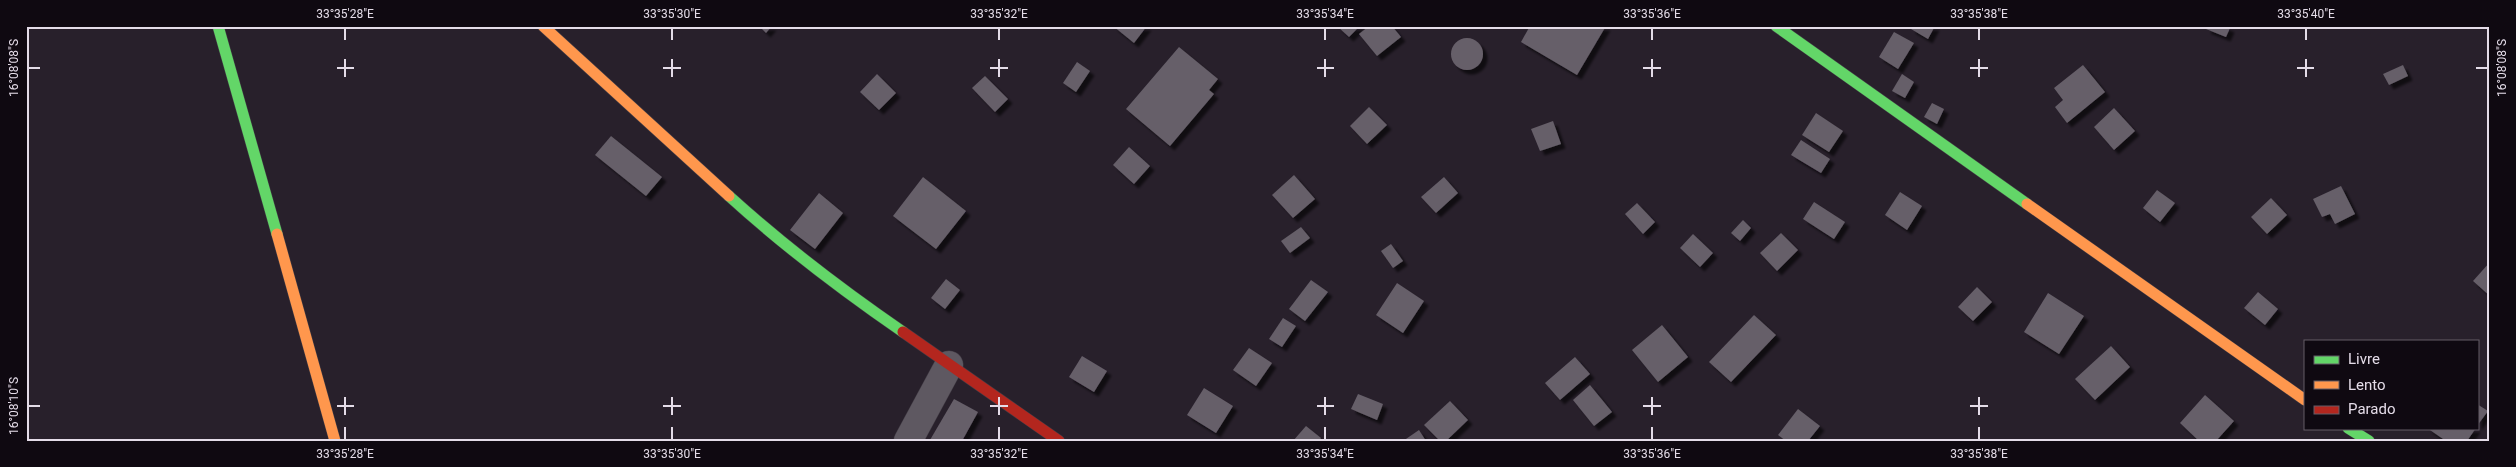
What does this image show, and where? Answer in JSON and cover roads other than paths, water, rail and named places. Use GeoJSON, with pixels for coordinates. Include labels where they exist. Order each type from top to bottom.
{"type":"FeatureCollection","features":[{"type":"Feature","properties":{"kind":"street"},"geometry":{"type":"LineString","coordinates":[[218,26],[335,441]]}},
{"type":"Feature","properties":{"kind":"street"},"geometry":{"type":"LineString","coordinates":[[543,26],[770,233],[830,281],[1058,441]]}},
{"type":"Feature","properties":{"kind":"street"},"geometry":{"type":"LineString","coordinates":[[1776,26],[2304,399]]}},
{"type":"Feature","properties":{"kind":"street"},"geometry":{"type":"LineString","coordinates":[[908,441],[949,365]]}},
{"type":"Feature","properties":{"kind":"street"},"geometry":{"type":"LineString","coordinates":[[2351,430],[2369,441]]}}]}
